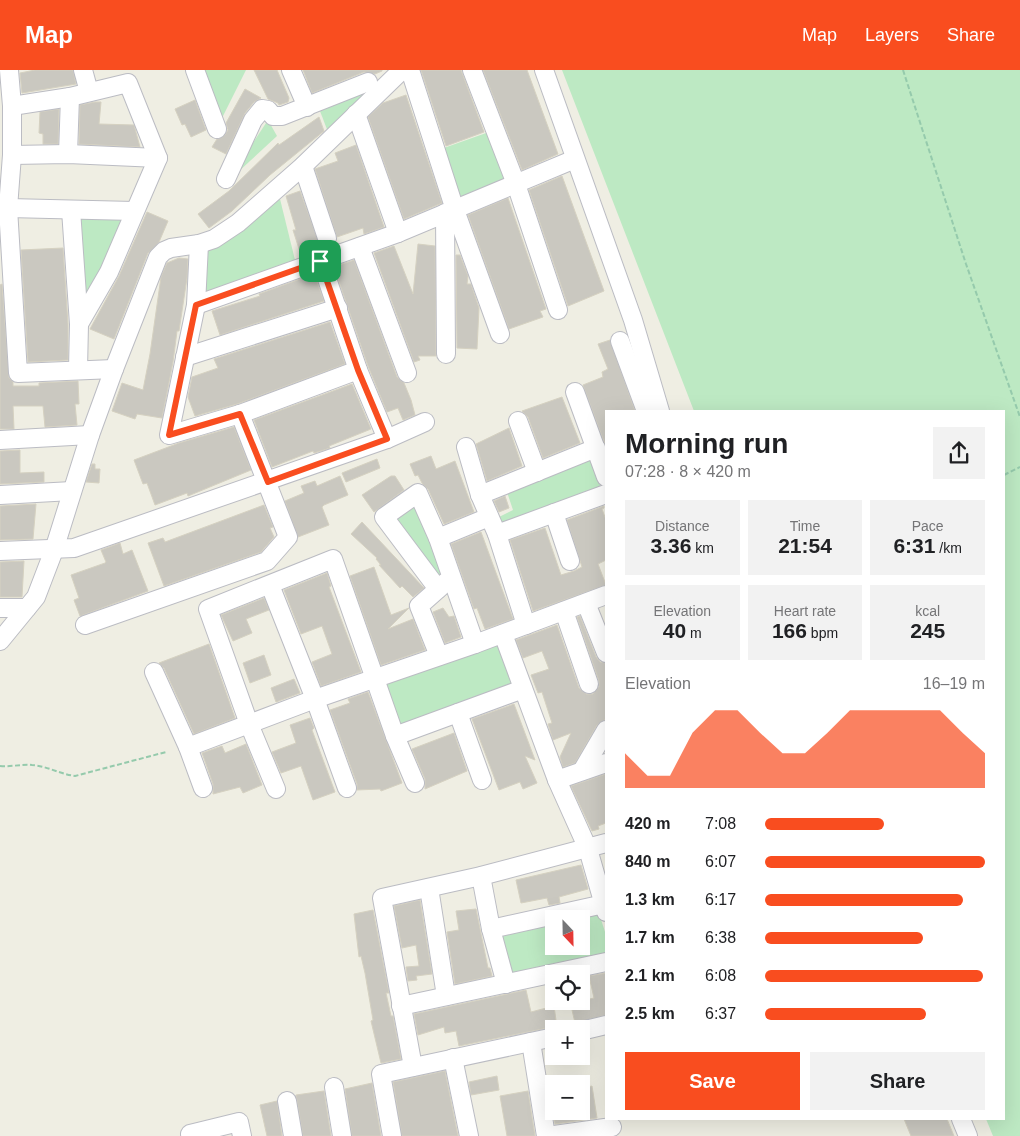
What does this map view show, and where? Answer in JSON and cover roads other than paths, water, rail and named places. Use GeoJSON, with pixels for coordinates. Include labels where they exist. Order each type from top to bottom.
{"type":"FeatureCollection","features":[{"type":"Feature","properties":{"kind":"street"},"geometry":{"type":"LineString","coordinates":[[9,70],[12,106],[12,155],[8,208],[18,373],[114,369]]}},
{"type":"Feature","properties":{"kind":"street"},"geometry":{"type":"LineString","coordinates":[[83,70],[89,92]]}},
{"type":"Feature","properties":{"kind":"street"},"geometry":{"type":"LineString","coordinates":[[195,70],[217,129]]}},
{"type":"Feature","properties":{"kind":"street"},"geometry":{"type":"LineString","coordinates":[[291,70],[307,107]]}},
{"type":"Feature","properties":{"kind":"street"},"geometry":{"type":"LineString","coordinates":[[226,179],[252,120],[259,111],[265,108],[273,116],[282,116],[402,70]]}},
{"type":"Feature","properties":{"kind":"street"},"geometry":{"type":"LineString","coordinates":[[410,70],[450,212],[500,334]]}},
{"type":"Feature","properties":{"kind":"street"},"geometry":{"type":"LineString","coordinates":[[472,70],[516,184],[558,310]]}},
{"type":"Feature","properties":{"kind":"street"},"geometry":{"type":"LineString","coordinates":[[544,70],[630,312],[660,410]]}},
{"type":"Feature","properties":{"kind":"street"},"geometry":{"type":"LineString","coordinates":[[0,641],[36,598],[54,550],[90,435],[158,257],[164,251],[171,248],[199,244],[214,239],[238,223],[304,166],[356,114],[369,82]]}},
{"type":"Feature","properties":{"kind":"street"},"geometry":{"type":"LineString","coordinates":[[12,106],[70,97],[128,83],[158,158],[109,272],[79,324]]}},
{"type":"Feature","properties":{"kind":"street"},"geometry":{"type":"LineString","coordinates":[[68,154],[70,97]]}},
{"type":"Feature","properties":{"kind":"street"},"geometry":{"type":"LineString","coordinates":[[356,114],[398,233]]}},
{"type":"Feature","properties":{"kind":"street"},"geometry":{"type":"LineString","coordinates":[[12,155],[68,154],[158,158]]}},
{"type":"Feature","properties":{"kind":"street"},"geometry":{"type":"LineString","coordinates":[[196,305],[398,233],[575,159]]}},
{"type":"Feature","properties":{"kind":"street"},"geometry":{"type":"LineString","coordinates":[[304,166],[327,238]]}},
{"type":"Feature","properties":{"kind":"street"},"geometry":{"type":"LineString","coordinates":[[8,208],[134,212]]}},
{"type":"Feature","properties":{"kind":"street"},"geometry":{"type":"LineString","coordinates":[[71,210],[79,324],[78,370]]}},
{"type":"Feature","properties":{"kind":"street"},"geometry":{"type":"LineString","coordinates":[[446,354],[450,212]]}},
{"type":"Feature","properties":{"kind":"street"},"geometry":{"type":"LineString","coordinates":[[199,244],[196,305],[169,435],[240,414],[358,370]]}},
{"type":"Feature","properties":{"kind":"street"},"geometry":{"type":"LineString","coordinates":[[360,247],[407,373]]}},
{"type":"Feature","properties":{"kind":"street"},"geometry":{"type":"LineString","coordinates":[[320,261],[338,308],[358,370],[387,439]]}},
{"type":"Feature","properties":{"kind":"street"},"geometry":{"type":"LineString","coordinates":[[185,357],[338,308]]}},
{"type":"Feature","properties":{"kind":"street"},"geometry":{"type":"LineString","coordinates":[[620,341],[646,410]]}},
{"type":"Feature","properties":{"kind":"street"},"geometry":{"type":"LineString","coordinates":[[480,495],[537,472],[602,462],[575,392]]}},
{"type":"Feature","properties":{"kind":"street"},"geometry":{"type":"LineString","coordinates":[[85,625],[267,560],[288,537],[240,414]]}},
{"type":"Feature","properties":{"kind":"street"},"geometry":{"type":"LineString","coordinates":[[518,421],[537,472]]}},
{"type":"Feature","properties":{"kind":"street"},"geometry":{"type":"LineString","coordinates":[[0,551],[74,548],[268,482],[387,439],[425,422]]}},
{"type":"Feature","properties":{"kind":"street"},"geometry":{"type":"LineString","coordinates":[[0,440],[90,435]]}},
{"type":"Feature","properties":{"kind":"street"},"geometry":{"type":"LineString","coordinates":[[466,447],[480,495],[497,534],[526,625]]}},
{"type":"Feature","properties":{"kind":"street"},"geometry":{"type":"LineString","coordinates":[[0,495],[72,492]]}},
{"type":"Feature","properties":{"kind":"street"},"geometry":{"type":"LineString","coordinates":[[444,584],[438,538],[418,493],[384,518],[444,584],[475,644]]}},
{"type":"Feature","properties":{"kind":"street"},"geometry":{"type":"LineString","coordinates":[[497,534],[605,494]]}},
{"type":"Feature","properties":{"kind":"street"},"geometry":{"type":"LineString","coordinates":[[554,513],[570,561]]}},
{"type":"Feature","properties":{"kind":"street"},"geometry":{"type":"LineString","coordinates":[[438,538],[489,517]]}},
{"type":"Feature","properties":{"kind":"street"},"geometry":{"type":"LineString","coordinates":[[276,789],[249,724],[208,609],[333,559],[395,736],[415,783]]}},
{"type":"Feature","properties":{"kind":"street"},"geometry":{"type":"LineString","coordinates":[[439,656],[419,606],[444,584]]}},
{"type":"Feature","properties":{"kind":"street"},"geometry":{"type":"LineString","coordinates":[[270,585],[315,699],[347,788]]}},
{"type":"Feature","properties":{"kind":"street"},"geometry":{"type":"LineString","coordinates":[[188,747],[315,699],[475,644],[605,596]]}},
{"type":"Feature","properties":{"kind":"street"},"geometry":{"type":"LineString","coordinates":[[586,603],[605,650]]}},
{"type":"Feature","properties":{"kind":"street"},"geometry":{"type":"LineString","coordinates":[[0,608],[27,608]]}},
{"type":"Feature","properties":{"kind":"street"},"geometry":{"type":"LineString","coordinates":[[564,611],[589,684]]}},
{"type":"Feature","properties":{"kind":"street"},"geometry":{"type":"LineString","coordinates":[[491,930],[605,908],[588,849],[557,780],[503,634]]}},
{"type":"Feature","properties":{"kind":"street"},"geometry":{"type":"LineString","coordinates":[[154,672],[188,747],[203,788]]}},
{"type":"Feature","properties":{"kind":"street"},"geometry":{"type":"LineString","coordinates":[[395,736],[523,688]]}},
{"type":"Feature","properties":{"kind":"street"},"geometry":{"type":"LineString","coordinates":[[458,713],[482,780]]}},
{"type":"Feature","properties":{"kind":"street"},"geometry":{"type":"LineString","coordinates":[[582,771],[605,732]]}},
{"type":"Feature","properties":{"kind":"street"},"geometry":{"type":"LineString","coordinates":[[557,780],[605,763]]}},
{"type":"Feature","properties":{"kind":"street"},"geometry":{"type":"LineString","coordinates":[[412,1067],[382,898],[481,876],[605,843]]}},
{"type":"Feature","properties":{"kind":"street"},"geometry":{"type":"LineString","coordinates":[[481,876],[491,930],[506,984]]}},
{"type":"Feature","properties":{"kind":"street"},"geometry":{"type":"LineString","coordinates":[[428,888],[446,996]]}},
{"type":"Feature","properties":{"kind":"street"},"geometry":{"type":"LineString","coordinates":[[402,1006],[605,962]]}},
{"type":"Feature","properties":{"kind":"street"},"geometry":{"type":"LineString","coordinates":[[590,1029],[605,1025]]}},
{"type":"Feature","properties":{"kind":"street"},"geometry":{"type":"LineString","coordinates":[[392,1136],[381,1074],[545,1039]]}},
{"type":"Feature","properties":{"kind":"street"},"geometry":{"type":"LineString","coordinates":[[531,1042],[546,1136],[612,1127]]}},
{"type":"Feature","properties":{"kind":"street"},"geometry":{"type":"LineString","coordinates":[[453,1058],[469,1136]]}},
{"type":"Feature","properties":{"kind":"street"},"geometry":{"type":"LineString","coordinates":[[334,1087],[342,1136]]}},
{"type":"Feature","properties":{"kind":"street"},"geometry":{"type":"LineString","coordinates":[[287,1100],[292,1136]]}},
{"type":"Feature","properties":{"kind":"street"},"geometry":{"type":"LineString","coordinates":[[961,1120],[968,1136]]}},
{"type":"Feature","properties":{"kind":"street"},"geometry":{"type":"LineString","coordinates":[[191,1136],[190,1134],[239,1122],[242,1136]]}}]}
